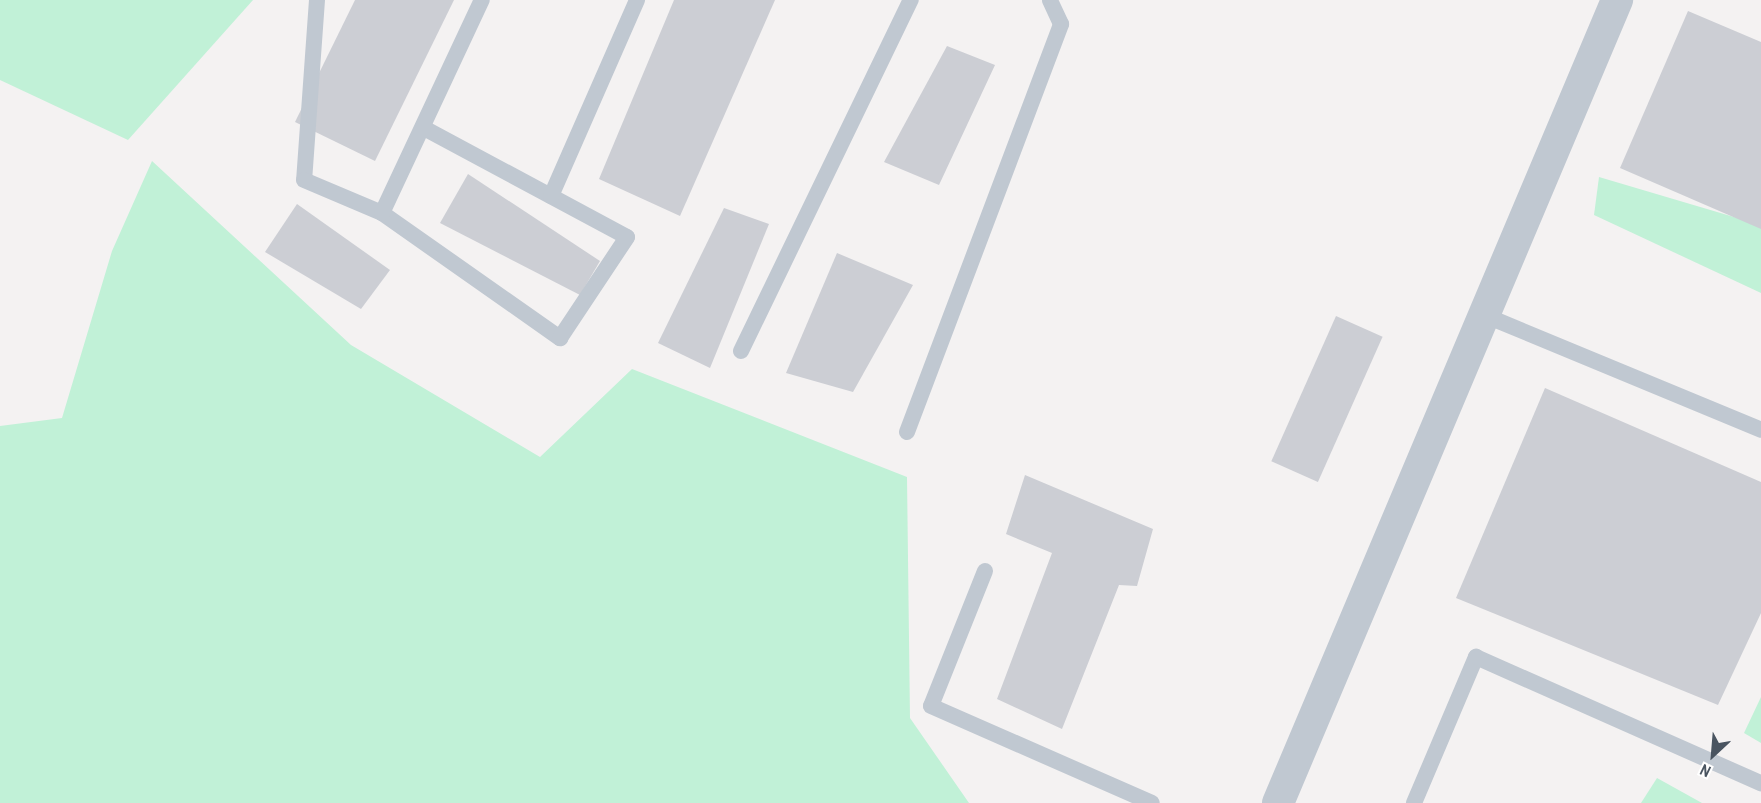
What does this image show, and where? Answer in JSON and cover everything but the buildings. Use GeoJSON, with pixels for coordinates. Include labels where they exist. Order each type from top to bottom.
{"type":"FeatureCollection","features":[{"type":"Feature","properties":{"kind":"street"},"geometry":{"type":"LineString","coordinates":[[1278,803],[1617,0]]}},
{"type":"Feature","properties":{"kind":"lane"},"geometry":{"type":"LineString","coordinates":[[317,0],[304,180],[382,213],[560,338],[627,237],[424,128]]}},
{"type":"Feature","properties":{"kind":"lane"},"geometry":{"type":"LineString","coordinates":[[382,213],[424,128],[482,0]]}},
{"type":"Feature","properties":{"kind":"lane"},"geometry":{"type":"LineString","coordinates":[[551,196],[637,0]]}},
{"type":"Feature","properties":{"kind":"lane"},"geometry":{"type":"LineString","coordinates":[[741,351],[912,0]]}},
{"type":"Feature","properties":{"kind":"lane"},"geometry":{"type":"LineString","coordinates":[[907,432],[1060,24],[1050,0]]}},
{"type":"Feature","properties":{"kind":"lane"},"geometry":{"type":"LineString","coordinates":[[1485,315],[1761,430]]}},
{"type":"Feature","properties":{"kind":"lane"},"geometry":{"type":"LineString","coordinates":[[985,571],[930,706],[1152,803]]}},
{"type":"Feature","properties":{"kind":"lane"},"geometry":{"type":"LineString","coordinates":[[1414,803],[1476,657],[1761,783]]}},
{"type":"Feature","properties":{"kind":"green space"},"geometry":{"type":"Polygon","coordinates":[[[0,0],[253,0],[128,140],[0,80],[0,0]]]}},
{"type":"Feature","properties":{"kind":"green space"},"geometry":{"type":"Polygon","coordinates":[[[152,161],[351,345],[540,457],[632,369],[907,477],[910,718],[969,803],[0,803],[0,426],[62,418],[112,251],[152,161]]]}},
{"type":"Feature","properties":{"kind":"green space"},"geometry":{"type":"Polygon","coordinates":[[[1599,177],[1761,225],[1761,293],[1594,215],[1599,177]]]}},
{"type":"Feature","properties":{"kind":"green space"},"geometry":{"type":"Polygon","coordinates":[[[1761,697],[1761,743],[1744,733],[1761,697]]]}},
{"type":"Feature","properties":{"kind":"green space"},"geometry":{"type":"Polygon","coordinates":[[[1657,778],[1702,803],[1641,803],[1657,778]]]}}]}
